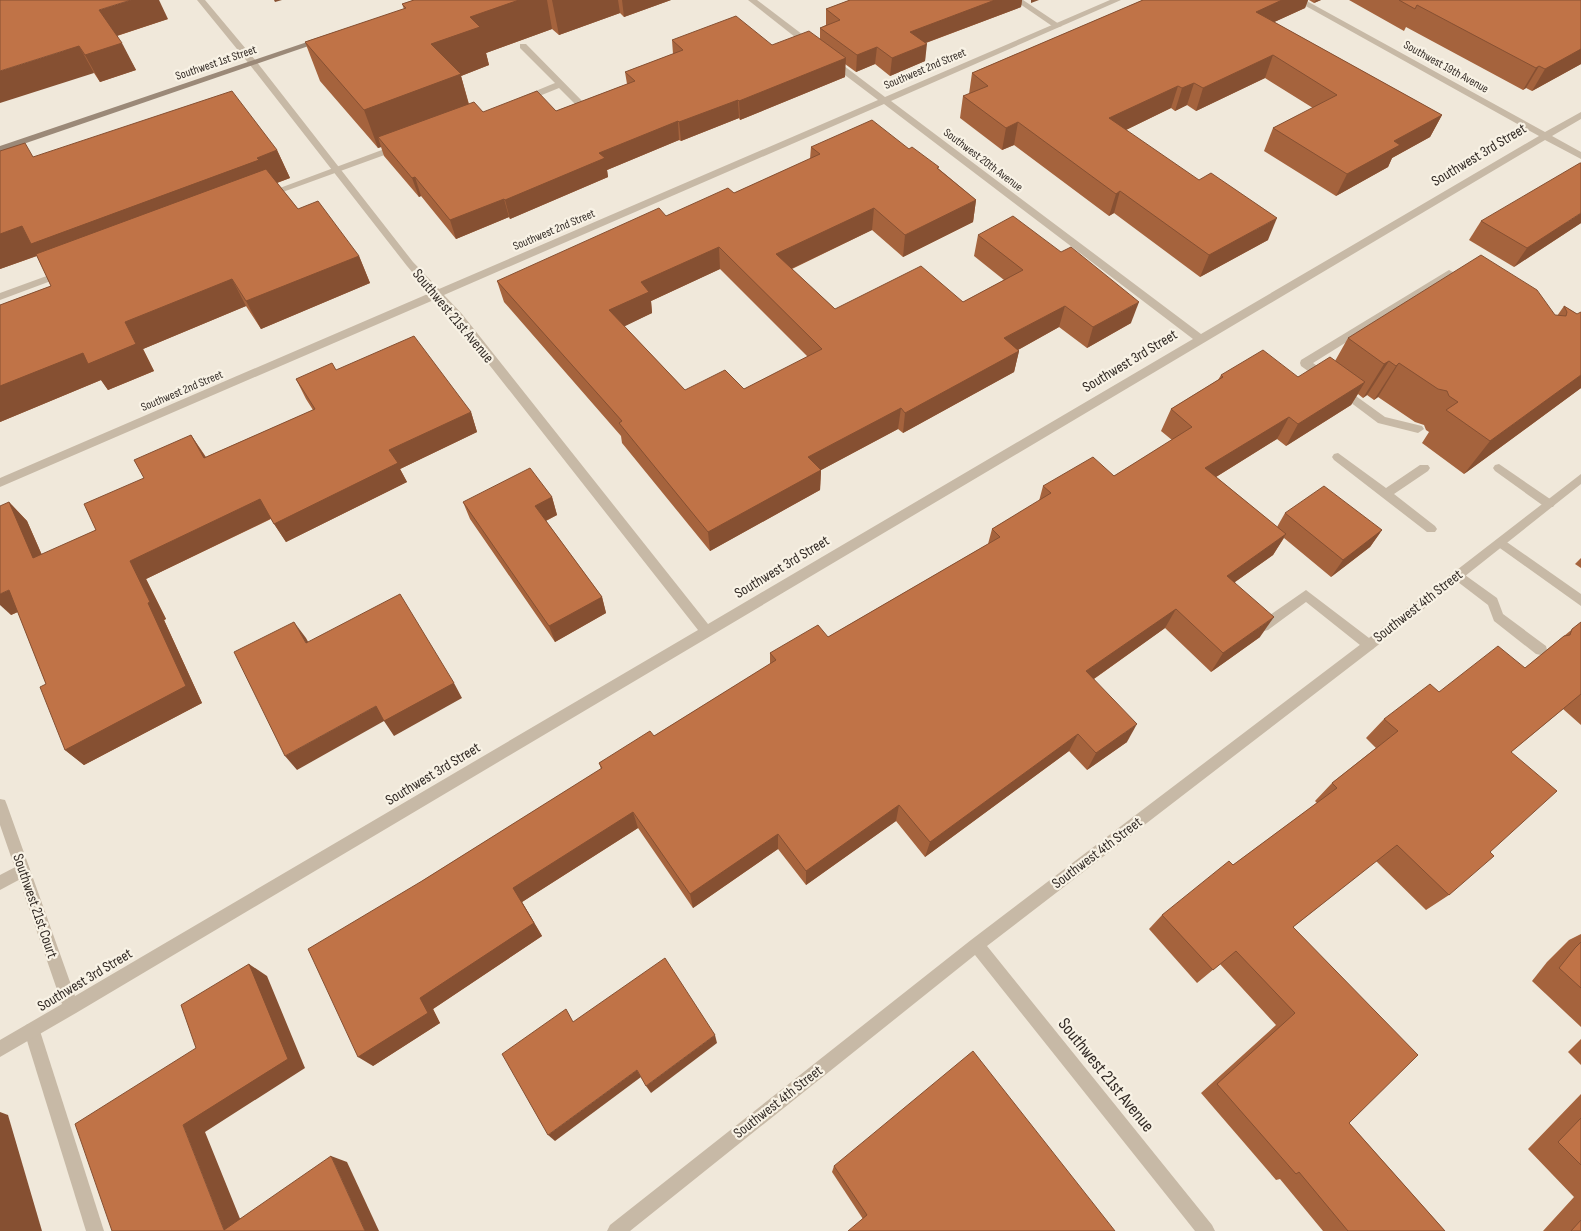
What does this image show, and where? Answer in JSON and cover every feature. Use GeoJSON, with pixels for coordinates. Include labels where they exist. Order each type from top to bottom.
{"type":"FeatureCollection","features":[{"type":"Feature","properties":{"kind":"main road","name":"Southwest 1st Street"},"geometry":{"type":"LineString","coordinates":[[0,149],[328,38]]}},
{"type":"Feature","properties":{"kind":"street","name":"Southwest 21st Avenue"},"geometry":{"type":"LineString","coordinates":[[201,0],[254,64],[410,264],[458,317],[706,631]]}},
{"type":"Feature","properties":{"kind":"street","name":"Southwest 20th Avenue"},"geometry":{"type":"LineString","coordinates":[[752,0],[1200,339]]}},
{"type":"Feature","properties":{"kind":"street"},"geometry":{"type":"LineString","coordinates":[[1018,0],[1058,26]]}},
{"type":"Feature","properties":{"kind":"street","name":"Southwest 2nd Street"},"geometry":{"type":"LineString","coordinates":[[0,483],[1117,0]]}},
{"type":"Feature","properties":{"kind":"street","name":"Southwest 19th Avenue"},"geometry":{"type":"LineString","coordinates":[[1299,0],[1581,156]]}},
{"type":"Feature","properties":{"kind":"street"},"geometry":{"type":"LineString","coordinates":[[523,46],[584,106]]}},
{"type":"Feature","properties":{"kind":"street"},"geometry":{"type":"LineString","coordinates":[[515,102],[561,84]]}},
{"type":"Feature","properties":{"kind":"street","name":"Southwest 3rd Street"},"geometry":{"type":"LineString","coordinates":[[0,1049],[1581,115]]}},
{"type":"Feature","properties":{"kind":"street"},"geometry":{"type":"LineString","coordinates":[[253,200],[403,145]]}},
{"type":"Feature","properties":{"kind":"street"},"geometry":{"type":"LineString","coordinates":[[0,297],[70,270]]}},
{"type":"Feature","properties":{"kind":"street"},"geometry":{"type":"LineString","coordinates":[[1418,428],[1382,420],[1306,363],[1449,273],[1472,287]]}},
{"type":"Feature","properties":{"kind":"street"},"geometry":{"type":"LineString","coordinates":[[1338,457],[1431,530]]}},
{"type":"Feature","properties":{"kind":"street"},"geometry":{"type":"LineString","coordinates":[[1386,494],[1424,468]]}},
{"type":"Feature","properties":{"kind":"street"},"geometry":{"type":"LineString","coordinates":[[1499,468],[1549,504]]}},
{"type":"Feature","properties":{"kind":"street","name":"Southwest 4th Street"},"geometry":{"type":"LineString","coordinates":[[616,1231],[976,945],[1369,645],[1581,478]]}},
{"type":"Feature","properties":{"kind":"street"},"geometry":{"type":"LineString","coordinates":[[1501,542],[1581,602]]}},
{"type":"Feature","properties":{"kind":"street"},"geometry":{"type":"LineString","coordinates":[[1458,575],[1493,602],[1498,617],[1541,650]]}},
{"type":"Feature","properties":{"kind":"street"},"geometry":{"type":"LineString","coordinates":[[1264,626],[1306,595],[1369,645]]}},
{"type":"Feature","properties":{"kind":"street","name":"Southwest 21st Court"},"geometry":{"type":"LineString","coordinates":[[0,805],[71,1008]]}},
{"type":"Feature","properties":{"kind":"street"},"geometry":{"type":"LineString","coordinates":[[0,884],[23,870]]}},
{"type":"Feature","properties":{"kind":"street","name":"Southwest 21st Avenue"},"geometry":{"type":"LineString","coordinates":[[976,945],[1206,1231]]}},
{"type":"Feature","properties":{"kind":"street"},"geometry":{"type":"LineString","coordinates":[[32,1031],[95,1231]]}},
{"type":"Feature","properties":{"kind":"building"},"geometry":{"type":"Polygon","coordinates":[[[0,0],[131,0],[99,10],[122,43],[85,55],[79,46],[0,71],[0,0]]]}},
{"type":"Feature","properties":{"kind":"building"},"geometry":{"type":"Polygon","coordinates":[[[414,0],[519,0],[470,17],[480,27],[431,44],[461,74],[364,110],[305,42],[406,8],[402,4],[414,0]]]}},
{"type":"Feature","properties":{"kind":"building"},"geometry":{"type":"Polygon","coordinates":[[[850,0],[995,0],[910,32],[927,44],[892,58],[877,47],[857,55],[820,28],[840,20],[826,9],[850,0]]]}},
{"type":"Feature","properties":{"kind":"building"},"geometry":{"type":"Polygon","coordinates":[[[1143,0],[1282,0],[1256,12],[1442,115],[1394,141],[1400,145],[1347,174],[1273,128],[1337,95],[1273,55],[1203,88],[1194,83],[1182,88],[1178,86],[1109,118],[1199,180],[1211,173],[1277,218],[1209,255],[1120,191],[1116,194],[1018,122],[1006,128],[963,96],[988,86],[972,73],[1143,0]]]}},
{"type":"Feature","properties":{"kind":"building"},"geometry":{"type":"Polygon","coordinates":[[[1399,0],[1581,0],[1581,49],[1545,69],[1539,66],[1536,68],[1417,5],[1415,9],[1399,0]]]}},
{"type":"Feature","properties":{"kind":"building"},"geometry":{"type":"Polygon","coordinates":[[[736,16],[772,45],[809,31],[846,58],[739,101],[678,121],[599,153],[605,158],[505,200],[450,220],[415,177],[412,178],[378,137],[474,102],[483,112],[537,91],[556,111],[635,81],[625,72],[683,50],[672,40],[736,16]]]}},
{"type":"Feature","properties":{"kind":"building"},"geometry":{"type":"Polygon","coordinates":[[[232,91],[277,150],[257,158],[259,160],[31,244],[22,226],[0,234],[0,151],[25,143],[33,157],[232,91]]]}},
{"type":"Feature","properties":{"kind":"building"},"geometry":{"type":"Polygon","coordinates":[[[872,120],[909,149],[912,147],[939,167],[937,168],[976,200],[905,235],[874,208],[776,254],[835,309],[921,266],[963,302],[1023,270],[978,235],[1013,216],[1061,252],[1071,247],[1139,302],[1093,327],[1065,306],[1004,338],[1019,351],[905,413],[901,408],[808,457],[821,470],[708,532],[619,423],[622,421],[497,281],[659,208],[666,216],[728,188],[734,193],[820,154],[811,147],[872,120]],[[719,247],[641,282],[649,292],[609,310],[685,390],[725,370],[744,389],[822,349],[719,247]]]}},
{"type":"Feature","properties":{"kind":"building"},"geometry":{"type":"Polygon","coordinates":[[[1580,163],[1581,213],[1527,248],[1481,221],[1580,163]]]}},
{"type":"Feature","properties":{"kind":"building"},"geometry":{"type":"Polygon","coordinates":[[[266,169],[298,209],[318,201],[359,256],[246,301],[232,279],[125,322],[136,344],[88,364],[83,353],[0,386],[0,305],[51,286],[36,254],[266,169]]]}},
{"type":"Feature","properties":{"kind":"building"},"geometry":{"type":"Polygon","coordinates":[[[1481,255],[1537,290],[1555,315],[1566,316],[1567,312],[1564,306],[1577,314],[1581,312],[1581,375],[1490,441],[1446,410],[1458,402],[1449,396],[1447,391],[1438,389],[1399,363],[1396,366],[1389,361],[1384,364],[1348,338],[1481,255]]]}},
{"type":"Feature","properties":{"kind":"building"},"geometry":{"type":"Polygon","coordinates":[[[414,336],[471,412],[389,450],[398,463],[274,524],[260,499],[130,561],[186,686],[65,750],[40,687],[46,684],[9,590],[0,594],[0,506],[9,502],[33,558],[96,530],[84,504],[144,478],[134,460],[191,435],[204,458],[315,409],[296,379],[332,363],[336,370],[414,336]]]}},
{"type":"Feature","properties":{"kind":"building"},"geometry":{"type":"Polygon","coordinates":[[[1263,350],[1298,377],[1330,357],[1365,382],[1298,424],[1289,417],[1205,468],[1286,534],[1227,576],[1274,617],[1223,653],[1176,609],[1086,671],[1137,724],[1096,753],[1078,734],[930,842],[899,805],[806,871],[778,834],[690,894],[633,812],[513,888],[534,923],[420,998],[428,1013],[358,1057],[308,949],[422,881],[602,768],[599,763],[650,731],[654,736],[776,660],[770,653],[818,625],[828,637],[1000,537],[992,529],[1051,493],[1043,486],[1093,457],[1114,476],[1192,427],[1171,409],[1223,377],[1221,375],[1263,350]]]}},
{"type":"Feature","properties":{"kind":"building"},"geometry":{"type":"Polygon","coordinates":[[[530,468],[552,497],[535,506],[602,597],[549,626],[463,502],[530,468]]]}},
{"type":"Feature","properties":{"kind":"building"},"geometry":{"type":"Polygon","coordinates":[[[1324,486],[1382,530],[1343,560],[1285,513],[1324,486]]]}},
{"type":"Feature","properties":{"kind":"building"},"geometry":{"type":"Polygon","coordinates":[[[400,594],[454,683],[384,721],[376,706],[285,756],[234,652],[294,622],[306,643],[400,594]]]}},
{"type":"Feature","properties":{"kind":"building"},"geometry":{"type":"Polygon","coordinates":[[[1581,622],[1581,694],[1511,752],[1557,791],[1490,852],[1494,856],[1449,895],[1397,845],[1293,927],[1418,1055],[1349,1123],[1445,1231],[1348,1231],[1299,1172],[1296,1174],[1217,1084],[1295,1013],[1236,951],[1213,970],[1162,915],[1229,861],[1233,865],[1337,788],[1332,783],[1398,731],[1384,719],[1430,684],[1439,692],[1498,646],[1525,668],[1564,636],[1570,635],[1572,629],[1581,622]]]}},
{"type":"Feature","properties":{"kind":"building"},"geometry":{"type":"Polygon","coordinates":[[[1581,942],[1581,988],[1559,968],[1581,942]]]}},
{"type":"Feature","properties":{"kind":"building"},"geometry":{"type":"Polygon","coordinates":[[[665,958],[715,1035],[646,1086],[637,1070],[548,1135],[502,1054],[566,1009],[573,1022],[665,958]]]}},
{"type":"Feature","properties":{"kind":"building"},"geometry":{"type":"Polygon","coordinates":[[[249,964],[288,1059],[183,1125],[224,1230],[331,1156],[365,1231],[112,1231],[75,1124],[196,1048],[181,1005],[249,964]]]}},
{"type":"Feature","properties":{"kind":"building"},"geometry":{"type":"Polygon","coordinates":[[[973,1051],[1115,1231],[848,1231],[867,1215],[834,1166],[973,1051]]]}},
{"type":"Feature","properties":{"kind":"building"},"geometry":{"type":"Polygon","coordinates":[[[1581,1118],[1581,1165],[1558,1142],[1581,1118]]]}},
{"type":"Feature","properties":{"kind":"building"},"geometry":{"type":"Polygon","coordinates":[[[1581,1220],[1581,1231],[1571,1231],[1581,1220]]]}}]}
